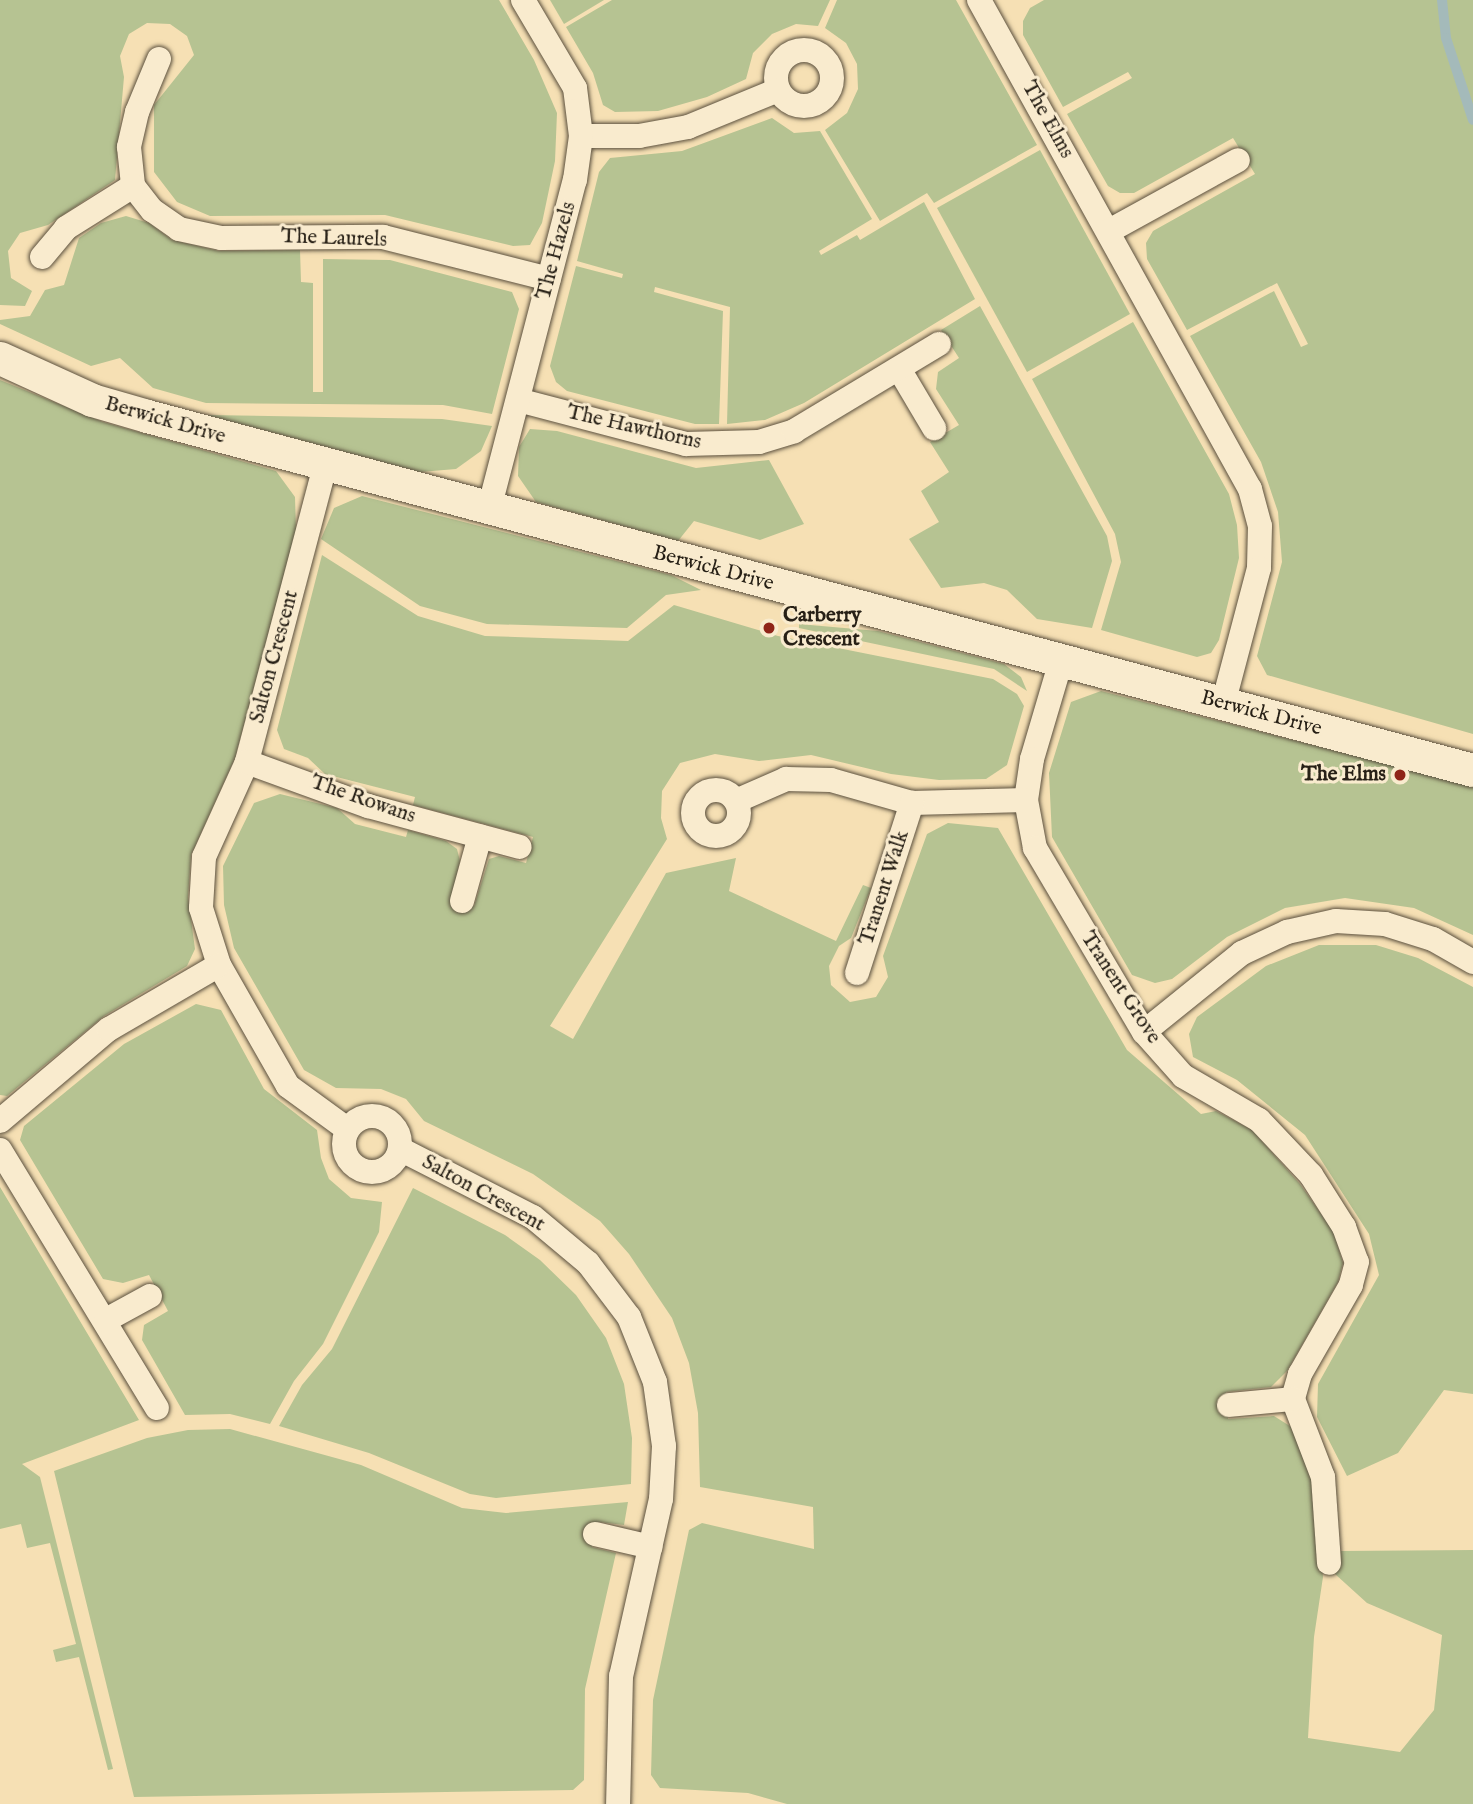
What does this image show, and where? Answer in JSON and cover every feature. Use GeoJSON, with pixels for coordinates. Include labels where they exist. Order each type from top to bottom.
{"type":"FeatureCollection","features":[{"type":"Feature","properties":{"kind":"street","name":"The Hazels"},"geometry":{"type":"LineString","coordinates":[[489,509],[575,180],[581,136],[575,88],[523,0]]}},
{"type":"Feature","properties":{"kind":"street","name":"The Elms"},"geometry":{"type":"LineString","coordinates":[[988,3],[1251,489],[1260,526],[1259,568],[1223,704]]}},
{"type":"Feature","properties":{"kind":"street"},"geometry":{"type":"LineString","coordinates":[[42,257],[66,228],[133,186],[129,147],[136,112],[159,59]]}},
{"type":"Feature","properties":{"kind":"street"},"geometry":{"type":"LineString","coordinates":[[581,136],[639,136],[688,127],[778,90]]}},
{"type":"Feature","properties":{"kind":"street"},"geometry":{"type":"LineString","coordinates":[[1109,231],[1238,160]]}},
{"type":"Feature","properties":{"kind":"street","name":"The Laurels"},"geometry":{"type":"LineString","coordinates":[[133,186],[152,211],[179,229],[200,234],[221,238],[383,237],[549,279]]}},
{"type":"Feature","properties":{"kind":"street","name":"The Hawthorns"},"geometry":{"type":"LineString","coordinates":[[518,400],[686,444],[722,446],[759,442],[794,431],[939,344]]}},
{"type":"Feature","properties":{"kind":"street","name":"Berwick Drive"},"geometry":{"type":"LineString","coordinates":[[0,358],[92,400],[325,466],[1473,770]]}},
{"type":"Feature","properties":{"kind":"street"},"geometry":{"type":"LineString","coordinates":[[900,369],[934,428]]}},
{"type":"Feature","properties":{"kind":"street","name":"Salton Crescent"},"geometry":{"type":"LineString","coordinates":[[325,466],[247,762],[204,857],[201,908],[219,965],[288,1086],[347,1129]]}},
{"type":"Feature","properties":{"kind":"street","name":"Tranent Grove"},"geometry":{"type":"LineString","coordinates":[[1061,661],[1032,759],[1026,800],[1035,848],[1143,1032],[1183,1076],[1259,1119],[1311,1175],[1344,1227],[1357,1262],[1352,1284],[1300,1374],[1293,1399]]}},
{"type":"Feature","properties":{"kind":"street","name":"The Rowans"},"geometry":{"type":"LineString","coordinates":[[247,762],[368,806],[520,847]]}},
{"type":"Feature","properties":{"kind":"street","name":"Tranent Walk"},"geometry":{"type":"LineString","coordinates":[[736,801],[786,779],[831,780],[912,803],[1026,800]]}},
{"type":"Feature","properties":{"kind":"street","name":"Tranent Walk"},"geometry":{"type":"LineString","coordinates":[[858,973],[912,803]]}},
{"type":"Feature","properties":{"kind":"street"},"geometry":{"type":"LineString","coordinates":[[462,901],[480,836]]}},
{"type":"Feature","properties":{"kind":"street"},"geometry":{"type":"LineString","coordinates":[[1143,1032],[1242,953],[1287,932],[1336,921],[1385,924],[1433,939],[1473,962]]}},
{"type":"Feature","properties":{"kind":"street"},"geometry":{"type":"LineString","coordinates":[[0,1121],[109,1029],[219,965]]}},
{"type":"Feature","properties":{"kind":"street","name":"Salton Crescent"},"geometry":{"type":"LineString","coordinates":[[362,1117],[382,1117],[397,1130],[400,1149],[382,1171],[362,1171],[343,1149],[347,1129],[362,1117]]}},
{"type":"Feature","properties":{"kind":"street","name":"Salton Crescent"},"geometry":{"type":"LineString","coordinates":[[400,1149],[533,1217],[588,1263],[629,1317],[655,1382],[664,1446],[651,1547],[621,1676],[618,1804]]}},
{"type":"Feature","properties":{"kind":"street"},"geometry":{"type":"LineString","coordinates":[[0,1150],[106,1320],[157,1408]]}},
{"type":"Feature","properties":{"kind":"street"},"geometry":{"type":"LineString","coordinates":[[106,1320],[150,1296]]}},
{"type":"Feature","properties":{"kind":"street"},"geometry":{"type":"LineString","coordinates":[[1229,1405],[1293,1399],[1324,1477],[1329,1563]]}},
{"type":"Feature","properties":{"kind":"street"},"geometry":{"type":"LineString","coordinates":[[595,1534],[651,1547]]}},
{"type":"Feature","properties":{"kind":"green space"},"geometry":{"type":"Polygon","coordinates":[[[0,0],[499,0],[534,60],[557,113],[555,161],[542,223],[530,245],[513,246],[385,215],[210,216],[177,202],[154,172],[154,105],[194,55],[187,36],[170,24],[147,23],[129,34],[120,56],[124,77],[115,180],[48,225],[20,233],[8,251],[11,278],[32,291],[25,306],[0,305],[0,0]]]}},
{"type":"Feature","properties":{"kind":"green space"},"geometry":{"type":"Polygon","coordinates":[[[550,0],[604,0],[564,24],[550,0]]]}},
{"type":"Feature","properties":{"kind":"green space"},"geometry":{"type":"Polygon","coordinates":[[[612,0],[830,0],[818,26],[796,24],[772,34],[753,53],[746,79],[707,97],[658,111],[615,112],[603,105],[593,73],[566,27],[612,0]]]}},
{"type":"Feature","properties":{"kind":"green space"},"geometry":{"type":"Polygon","coordinates":[[[837,0],[956,0],[1037,145],[934,203],[927,193],[880,221],[825,130],[847,113],[858,89],[857,64],[846,43],[825,28],[837,0]]]}},
{"type":"Feature","properties":{"kind":"green space"},"geometry":{"type":"Polygon","coordinates":[[[1044,0],[1473,0],[1473,734],[1267,675],[1257,656],[1282,562],[1278,512],[1261,462],[1190,336],[1274,291],[1301,347],[1308,344],[1277,283],[1187,330],[1147,259],[1146,243],[1153,231],[1255,174],[1233,138],[1134,193],[1120,193],[1108,186],[1067,114],[1132,78],[1128,72],[1063,107],[1023,35],[1023,21],[1030,8],[1044,0]]]}},
{"type":"Feature","properties":{"kind":"green space"},"geometry":{"type":"Polygon","coordinates":[[[772,118],[794,133],[820,131],[872,219],[819,251],[821,255],[857,235],[860,240],[924,202],[975,299],[804,403],[765,420],[727,424],[730,307],[655,287],[654,292],[723,311],[719,424],[695,424],[567,391],[556,382],[550,366],[576,266],[622,278],[623,274],[577,261],[599,172],[610,158],[682,151],[772,118]]]}},
{"type":"Feature","properties":{"kind":"green space"},"geometry":{"type":"Polygon","coordinates":[[[1040,150],[1130,314],[1027,372],[937,208],[1040,150]]]}},
{"type":"Feature","properties":{"kind":"green space"},"geometry":{"type":"Polygon","coordinates":[[[126,216],[149,223],[172,240],[219,251],[300,250],[301,282],[313,283],[313,392],[323,392],[323,259],[390,260],[512,292],[519,309],[492,414],[443,405],[206,403],[153,388],[120,358],[91,366],[0,324],[0,320],[30,316],[45,290],[64,285],[79,238],[101,223],[126,216]]]}},
{"type":"Feature","properties":{"kind":"green space"},"geometry":{"type":"Polygon","coordinates":[[[980,306],[1107,536],[1112,561],[1092,628],[1037,619],[1007,590],[984,583],[941,588],[909,539],[939,522],[921,491],[949,472],[930,442],[959,425],[936,389],[938,372],[959,358],[941,330],[980,306]]]}},
{"type":"Feature","properties":{"kind":"green space"},"geometry":{"type":"Polygon","coordinates":[[[1133,322],[1229,494],[1237,525],[1239,558],[1219,640],[1211,653],[1197,657],[1101,630],[1121,562],[1115,534],[1032,379],[1133,322]]]}},
{"type":"Feature","properties":{"kind":"green space"},"geometry":{"type":"Polygon","coordinates":[[[0,380],[103,422],[276,471],[295,497],[296,530],[235,758],[191,855],[188,897],[195,949],[187,966],[104,1016],[7,1096],[0,1095],[0,380]]]}},
{"type":"Feature","properties":{"kind":"green space"},"geometry":{"type":"Polygon","coordinates":[[[207,415],[442,419],[492,426],[481,451],[456,469],[420,472],[207,415]]]}},
{"type":"Feature","properties":{"kind":"green space"},"geometry":{"type":"Polygon","coordinates":[[[530,429],[557,431],[696,468],[769,460],[804,524],[760,540],[694,521],[678,541],[536,502],[518,476],[519,447],[530,429]]]}},
{"type":"Feature","properties":{"kind":"green space"},"geometry":{"type":"Polygon","coordinates":[[[362,496],[671,575],[701,590],[666,595],[627,628],[487,624],[420,606],[321,539],[334,508],[362,496]]]}},
{"type":"Feature","properties":{"kind":"green space"},"geometry":{"type":"Polygon","coordinates":[[[322,555],[418,616],[485,636],[628,641],[674,605],[778,636],[993,679],[1017,694],[1024,706],[1007,765],[986,779],[939,780],[891,774],[811,755],[759,761],[715,754],[680,763],[662,791],[661,818],[667,839],[550,1026],[573,1039],[666,873],[736,858],[729,891],[836,941],[863,885],[871,888],[851,938],[839,946],[829,966],[831,985],[850,1002],[876,997],[888,977],[883,956],[927,834],[948,823],[998,828],[1127,1050],[1201,1114],[1216,1111],[1252,1130],[1300,1184],[1333,1231],[1343,1263],[1338,1282],[1287,1371],[1271,1387],[1226,1392],[1228,1419],[1274,1416],[1293,1428],[1314,1480],[1323,1577],[1314,1637],[1308,1738],[1400,1752],[1434,1710],[1442,1635],[1367,1603],[1335,1574],[1341,1551],[1473,1550],[1473,1804],[787,1804],[748,1793],[660,1788],[651,1775],[653,1700],[689,1530],[702,1523],[814,1549],[813,1507],[700,1487],[698,1413],[689,1363],[672,1318],[629,1254],[600,1221],[533,1174],[424,1121],[406,1099],[381,1089],[336,1088],[304,1070],[234,948],[224,905],[223,866],[254,803],[280,794],[337,808],[355,824],[406,837],[408,830],[446,841],[457,849],[460,861],[451,901],[474,906],[489,859],[499,856],[526,863],[533,837],[413,805],[415,797],[325,774],[308,758],[284,749],[277,730],[322,555]]]}},
{"type":"Feature","properties":{"kind":"green space"},"geometry":{"type":"Polygon","coordinates":[[[799,624],[878,631],[1004,664],[1021,677],[1027,691],[994,669],[799,628],[799,624]]]}},
{"type":"Feature","properties":{"kind":"green space"},"geometry":{"type":"Polygon","coordinates":[[[1101,691],[1473,786],[1473,935],[1414,908],[1345,898],[1285,908],[1227,937],[1172,979],[1155,983],[1132,975],[1052,837],[1049,773],[1071,702],[1101,691]]]}},
{"type":"Feature","properties":{"kind":"green space"},"geometry":{"type":"Polygon","coordinates":[[[1319,945],[1376,945],[1418,958],[1473,987],[1473,1394],[1444,1390],[1398,1453],[1347,1476],[1317,1417],[1318,1384],[1379,1275],[1369,1234],[1305,1135],[1237,1080],[1193,1057],[1189,1034],[1197,1017],[1266,966],[1319,945]]]}},
{"type":"Feature","properties":{"kind":"green space"},"geometry":{"type":"Polygon","coordinates":[[[196,1004],[221,1010],[264,1089],[317,1130],[321,1158],[329,1179],[351,1198],[382,1202],[379,1232],[323,1344],[294,1381],[270,1424],[230,1414],[185,1415],[142,1340],[144,1325],[168,1311],[149,1275],[123,1283],[103,1279],[20,1140],[24,1126],[124,1044],[196,1004]]]}},
{"type":"Feature","properties":{"kind":"green space"},"geometry":{"type":"Polygon","coordinates":[[[0,1187],[139,1420],[22,1464],[40,1477],[113,1769],[108,1770],[79,1657],[56,1662],[53,1650],[76,1644],[50,1543],[27,1548],[21,1524],[0,1529],[0,1187]]]}},
{"type":"Feature","properties":{"kind":"green space"},"geometry":{"type":"Polygon","coordinates":[[[413,1188],[505,1235],[540,1260],[576,1295],[606,1338],[624,1384],[632,1438],[631,1484],[496,1498],[470,1494],[369,1453],[279,1426],[302,1385],[332,1349],[413,1188]]]}},
{"type":"Feature","properties":{"kind":"green space"},"geometry":{"type":"Polygon","coordinates":[[[230,1429],[361,1465],[462,1508],[506,1513],[628,1502],[624,1525],[599,1522],[592,1547],[616,1553],[585,1689],[584,1780],[573,1790],[134,1797],[54,1471],[147,1438],[188,1430],[230,1429]]]}},
{"type":"Feature","properties":{"kind":"waterway"},"geometry":{"type":"LineString","coordinates":[[1442,0],[1446,38],[1473,120]]}},
{"type":"Feature","properties":{"kind":"place","name":"Carberry Crescent"},"geometry":{"type":"Point","coordinates":[769,628]}},
{"type":"Feature","properties":{"kind":"place","name":"The Elms"},"geometry":{"type":"Point","coordinates":[1400,775]}}]}
